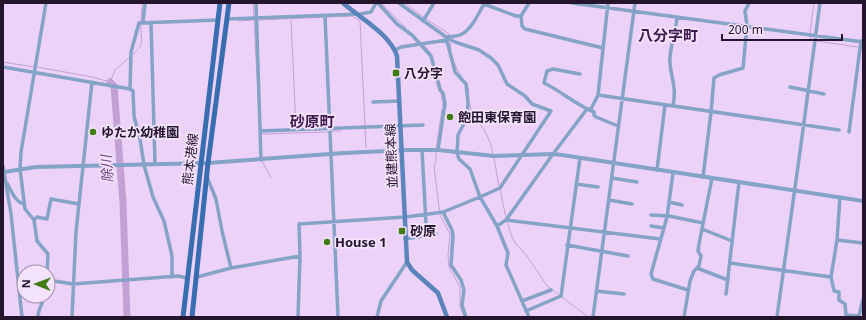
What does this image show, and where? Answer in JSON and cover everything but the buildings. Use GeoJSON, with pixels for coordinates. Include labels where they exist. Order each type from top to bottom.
{"type":"FeatureCollection","features":[{"type":"Feature","properties":{"kind":"main road","name":"熊本港線"},"geometry":{"type":"LineString","coordinates":[[183,317],[220,3]]}},
{"type":"Feature","properties":{"kind":"main road","name":"熊本港線"},"geometry":{"type":"LineString","coordinates":[[192,317],[208,163],[229,3]]}},
{"type":"Feature","properties":{"kind":"main road"},"geometry":{"type":"LineString","coordinates":[[343,3],[385,37],[395,50]]}},
{"type":"Feature","properties":{"kind":"main road","name":"並建熊本線"},"geometry":{"type":"LineString","coordinates":[[395,50],[397,56],[400,102],[407,262]]}},
{"type":"Feature","properties":{"kind":"main road"},"geometry":{"type":"LineString","coordinates":[[407,262],[412,270],[438,294],[447,317]]}},
{"type":"Feature","properties":{"kind":"street"},"geometry":{"type":"LineString","coordinates":[[46,3],[20,152],[20,169],[24,204],[27,213],[34,220],[37,241],[48,254],[47,264]]}},
{"type":"Feature","properties":{"kind":"street"},"geometry":{"type":"LineString","coordinates":[[143,22],[145,3]]}},
{"type":"Feature","properties":{"kind":"street"},"geometry":{"type":"LineString","coordinates":[[256,3],[261,160]]}},
{"type":"Feature","properties":{"kind":"street"},"geometry":{"type":"LineString","coordinates":[[130,88],[130,52],[139,23],[370,13],[377,3],[397,24],[412,35],[431,56],[440,90],[444,93],[445,103],[438,150]]}},
{"type":"Feature","properties":{"kind":"street"},"geometry":{"type":"LineString","coordinates":[[298,317],[300,256],[299,224],[405,217],[443,212],[480,197],[500,188],[551,111],[532,104],[525,96],[507,84],[498,65],[486,54],[447,38],[399,3]]}},
{"type":"Feature","properties":{"kind":"street"},"geometry":{"type":"LineString","coordinates":[[423,21],[434,3]]}},
{"type":"Feature","properties":{"kind":"street"},"geometry":{"type":"LineString","coordinates":[[529,3],[521,16],[522,26],[525,29],[603,48]]}},
{"type":"Feature","properties":{"kind":"street"},"geometry":{"type":"LineString","coordinates":[[572,3],[608,5],[634,11],[862,43],[849,132]]}},
{"type":"Feature","properties":{"kind":"street"},"geometry":{"type":"LineString","coordinates":[[593,317],[635,3]]}},
{"type":"Feature","properties":{"kind":"street"},"geometry":{"type":"LineString","coordinates":[[703,177],[712,112],[714,78],[719,75],[743,68],[747,26],[745,12],[749,3]]}},
{"type":"Feature","properties":{"kind":"street"},"geometry":{"type":"LineString","coordinates":[[777,317],[805,125],[820,3]]}},
{"type":"Feature","properties":{"kind":"street"},"geometry":{"type":"LineString","coordinates":[[395,50],[401,47],[460,35],[471,25],[484,4],[510,14],[521,16]]}},
{"type":"Feature","properties":{"kind":"street"},"geometry":{"type":"LineString","coordinates":[[498,226],[506,220],[552,154],[587,109],[591,108],[598,95],[608,5]]}},
{"type":"Feature","properties":{"kind":"street"},"geometry":{"type":"LineString","coordinates":[[325,16],[338,317]]}},
{"type":"Feature","properties":{"kind":"street"},"geometry":{"type":"LineString","coordinates":[[673,106],[675,88],[671,74],[670,58],[672,41],[676,31],[677,17]]}},
{"type":"Feature","properties":{"kind":"street"},"geometry":{"type":"LineString","coordinates":[[151,23],[155,164]]}},
{"type":"Feature","properties":{"kind":"street"},"geometry":{"type":"LineString","coordinates":[[447,38],[455,72],[466,84],[468,102],[467,118],[458,135],[459,159],[470,169],[480,197],[498,226],[508,253],[506,265],[529,317]]}},
{"type":"Feature","properties":{"kind":"street"},"geometry":{"type":"LineString","coordinates":[[3,67],[130,88],[134,91],[134,116],[140,139],[144,165],[153,196],[164,221],[172,256],[172,277]]}},
{"type":"Feature","properties":{"kind":"street"},"geometry":{"type":"LineString","coordinates":[[580,74],[553,69],[547,71],[544,83],[594,112],[596,117],[618,126]]}},
{"type":"Feature","properties":{"kind":"street"},"geometry":{"type":"LineString","coordinates":[[72,317],[76,232],[92,82]]}},
{"type":"Feature","properties":{"kind":"street"},"geometry":{"type":"LineString","coordinates":[[790,87],[824,94]]}},
{"type":"Feature","properties":{"kind":"street"},"geometry":{"type":"LineString","coordinates":[[598,95],[839,130]]}},
{"type":"Feature","properties":{"kind":"street"},"geometry":{"type":"LineString","coordinates":[[373,102],[400,102]]}},
{"type":"Feature","properties":{"kind":"street"},"geometry":{"type":"LineString","coordinates":[[657,170],[665,105]]}},
{"type":"Feature","properties":{"kind":"street"},"geometry":{"type":"LineString","coordinates":[[260,131],[423,125]]}},
{"type":"Feature","properties":{"kind":"street"},"geometry":{"type":"LineString","coordinates":[[422,150],[426,224]]}},
{"type":"Feature","properties":{"kind":"street"},"geometry":{"type":"LineString","coordinates":[[4,172],[36,167],[208,163],[332,154],[438,150],[487,156],[552,154],[863,201]]}},
{"type":"Feature","properties":{"kind":"street"},"geometry":{"type":"LineString","coordinates":[[526,311],[561,296],[580,158]]}},
{"type":"Feature","properties":{"kind":"street"},"geometry":{"type":"LineString","coordinates":[[3,166],[11,214],[22,317]]}},
{"type":"Feature","properties":{"kind":"street"},"geometry":{"type":"LineString","coordinates":[[673,172],[667,217],[651,274],[653,279],[688,290]]}},
{"type":"Feature","properties":{"kind":"street"},"geometry":{"type":"LineString","coordinates":[[207,176],[216,199],[231,268]]}},
{"type":"Feature","properties":{"kind":"street"},"geometry":{"type":"LineString","coordinates":[[612,178],[637,182]]}},
{"type":"Feature","properties":{"kind":"street"},"geometry":{"type":"LineString","coordinates":[[684,317],[688,290],[701,256],[698,248],[712,178]]}},
{"type":"Feature","properties":{"kind":"street"},"geometry":{"type":"LineString","coordinates":[[6,180],[16,200],[24,204]]}},
{"type":"Feature","properties":{"kind":"street"},"geometry":{"type":"LineString","coordinates":[[726,294],[739,182]]}},
{"type":"Feature","properties":{"kind":"street"},"geometry":{"type":"LineString","coordinates":[[576,184],[598,187]]}},
{"type":"Feature","properties":{"kind":"street"},"geometry":{"type":"LineString","coordinates":[[840,197],[837,240],[831,277],[832,288],[834,291],[839,292],[839,300],[845,304],[846,314],[859,316],[863,299]]}},
{"type":"Feature","properties":{"kind":"street"},"geometry":{"type":"LineString","coordinates":[[34,220],[37,217],[47,218],[51,199],[79,204]]}},
{"type":"Feature","properties":{"kind":"street"},"geometry":{"type":"LineString","coordinates":[[609,200],[632,204]]}},
{"type":"Feature","properties":{"kind":"street"},"geometry":{"type":"LineString","coordinates":[[669,202],[682,205]]}},
{"type":"Feature","properties":{"kind":"street"},"geometry":{"type":"LineString","coordinates":[[443,212],[452,230],[451,265],[461,280],[464,290],[462,305],[466,317]]}},
{"type":"Feature","properties":{"kind":"street"},"geometry":{"type":"LineString","coordinates":[[651,215],[669,216],[703,223]]}},
{"type":"Feature","properties":{"kind":"street"},"geometry":{"type":"LineString","coordinates":[[506,220],[660,239]]}},
{"type":"Feature","properties":{"kind":"street"},"geometry":{"type":"LineString","coordinates":[[651,226],[664,228]]}},
{"type":"Feature","properties":{"kind":"street"},"geometry":{"type":"LineString","coordinates":[[702,229],[732,241]]}},
{"type":"Feature","properties":{"kind":"street"},"geometry":{"type":"LineString","coordinates":[[405,239],[436,234]]}},
{"type":"Feature","properties":{"kind":"street"},"geometry":{"type":"LineString","coordinates":[[837,240],[863,243]]}},
{"type":"Feature","properties":{"kind":"street"},"geometry":{"type":"LineString","coordinates":[[567,245],[628,256]]}},
{"type":"Feature","properties":{"kind":"street"},"geometry":{"type":"LineString","coordinates":[[56,281],[73,284],[172,277],[197,277],[231,268],[300,256]]}},
{"type":"Feature","properties":{"kind":"street"},"geometry":{"type":"LineString","coordinates":[[377,317],[381,301],[407,262]]}},
{"type":"Feature","properties":{"kind":"street"},"geometry":{"type":"LineString","coordinates":[[730,263],[831,277]]}},
{"type":"Feature","properties":{"kind":"street"},"geometry":{"type":"LineString","coordinates":[[697,268],[728,280]]}},
{"type":"Feature","properties":{"kind":"street"},"geometry":{"type":"LineString","coordinates":[[522,301],[551,290]]}},
{"type":"Feature","properties":{"kind":"street"},"geometry":{"type":"LineString","coordinates":[[596,291],[624,294]]}},
{"type":"Feature","properties":{"kind":"street"},"geometry":{"type":"LineString","coordinates":[[38,317],[38,312],[42,304]]}},
{"type":"Feature","properties":{"kind":"waterway"},"geometry":{"type":"LineString","coordinates":[[141,22],[142,3]]}},
{"type":"Feature","properties":{"kind":"waterway"},"geometry":{"type":"LineString","coordinates":[[253,3],[254,16]]}},
{"type":"Feature","properties":{"kind":"waterway"},"geometry":{"type":"LineString","coordinates":[[381,3],[406,28]]}},
{"type":"Feature","properties":{"kind":"waterway"},"geometry":{"type":"LineString","coordinates":[[405,3],[423,17]]}},
{"type":"Feature","properties":{"kind":"waterway"},"geometry":{"type":"LineString","coordinates":[[813,40],[811,40],[810,32],[814,3]]}},
{"type":"Feature","properties":{"kind":"waterway"},"geometry":{"type":"LineString","coordinates":[[258,20],[352,16],[360,21],[365,126]]}},
{"type":"Feature","properties":{"kind":"waterway"},"geometry":{"type":"LineString","coordinates":[[426,19],[449,34],[449,36]]}},
{"type":"Feature","properties":{"kind":"waterway"},"geometry":{"type":"LineString","coordinates":[[239,21],[255,20]]}},
{"type":"Feature","properties":{"kind":"waterway"},"geometry":{"type":"LineString","coordinates":[[291,20],[296,127]]}},
{"type":"Feature","properties":{"kind":"waterway"},"geometry":{"type":"LineString","coordinates":[[254,22],[257,78]]}},
{"type":"Feature","properties":{"kind":"waterway"},"geometry":{"type":"LineString","coordinates":[[133,54],[140,47],[142,41],[141,25]]}},
{"type":"Feature","properties":{"kind":"waterway"},"geometry":{"type":"LineString","coordinates":[[450,41],[451,49]]}},
{"type":"Feature","properties":{"kind":"waterway"},"geometry":{"type":"LineString","coordinates":[[816,41],[858,47]]}},
{"type":"Feature","properties":{"kind":"waterway"},"geometry":{"type":"LineString","coordinates":[[424,45],[431,53]]}},
{"type":"Feature","properties":{"kind":"waterway","name":"除川"},"geometry":{"type":"LineString","coordinates":[[37,67],[92,77],[110,82],[115,70],[129,58]]}},
{"type":"Feature","properties":{"kind":"waterway","name":"除川"},"geometry":{"type":"LineString","coordinates":[[3,62],[34,67]]}},
{"type":"Feature","properties":{"kind":"waterway"},"geometry":{"type":"LineString","coordinates":[[454,62],[462,77]]}},
{"type":"Feature","properties":{"kind":"waterway"},"geometry":{"type":"LineString","coordinates":[[437,74],[442,90]]}},
{"type":"Feature","properties":{"kind":"waterway","name":"除川"},"geometry":{"type":"LineString","coordinates":[[110,82],[114,86],[123,203],[127,317]]}},
{"type":"Feature","properties":{"kind":"waterway"},"geometry":{"type":"LineString","coordinates":[[468,87],[469,93]]}},
{"type":"Feature","properties":{"kind":"waterway"},"geometry":{"type":"LineString","coordinates":[[441,93],[443,106]]}},
{"type":"Feature","properties":{"kind":"waterway"},"geometry":{"type":"LineString","coordinates":[[470,104],[474,114],[489,139],[493,155]]}},
{"type":"Feature","properties":{"kind":"waterway"},"geometry":{"type":"LineString","coordinates":[[436,149],[442,109]]}},
{"type":"Feature","properties":{"kind":"waterway"},"geometry":{"type":"LineString","coordinates":[[365,129],[366,147]]}},
{"type":"Feature","properties":{"kind":"waterway"},"geometry":{"type":"LineString","coordinates":[[331,131],[341,131]]}},
{"type":"Feature","properties":{"kind":"waterway"},"geometry":{"type":"LineString","coordinates":[[261,133],[328,132]]}},
{"type":"Feature","properties":{"kind":"waterway"},"geometry":{"type":"LineString","coordinates":[[436,152],[436,161],[434,166],[440,215],[450,234],[448,255],[449,267],[460,287],[460,306],[464,317]]}},
{"type":"Feature","properties":{"kind":"waterway"},"geometry":{"type":"LineString","coordinates":[[494,158],[499,186]]}},
{"type":"Feature","properties":{"kind":"waterway"},"geometry":{"type":"LineString","coordinates":[[262,161],[271,178]]}},
{"type":"Feature","properties":{"kind":"waterway"},"geometry":{"type":"LineString","coordinates":[[500,189],[506,218]]}},
{"type":"Feature","properties":{"kind":"waterway"},"geometry":{"type":"LineString","coordinates":[[507,221],[516,244],[527,256],[547,286],[559,295]]}},
{"type":"Feature","properties":{"kind":"waterway"},"geometry":{"type":"LineString","coordinates":[[562,297],[588,317]]}},
{"type":"Feature","properties":{"kind":"place","name":"八分字"},"geometry":{"type":"Point","coordinates":[396,73]}},
{"type":"Feature","properties":{"kind":"place","name":"飽田東保育園"},"geometry":{"type":"Point","coordinates":[450,117]}},
{"type":"Feature","properties":{"kind":"place","name":"ゆたか幼稚園"},"geometry":{"type":"Point","coordinates":[93,132]}},
{"type":"Feature","properties":{"kind":"place","name":"砂原"},"geometry":{"type":"Point","coordinates":[402,231]}},
{"type":"Feature","properties":{"kind":"place","name":"House 1"},"geometry":{"type":"Point","coordinates":[327,242]}},
{"type":"Feature","properties":{"kind":"district","name":"八分字町"},"geometry":{"type":"Point","coordinates":[668,36]}},
{"type":"Feature","properties":{"kind":"district","name":"砂原町"},"geometry":{"type":"Point","coordinates":[312,122]}}]}
